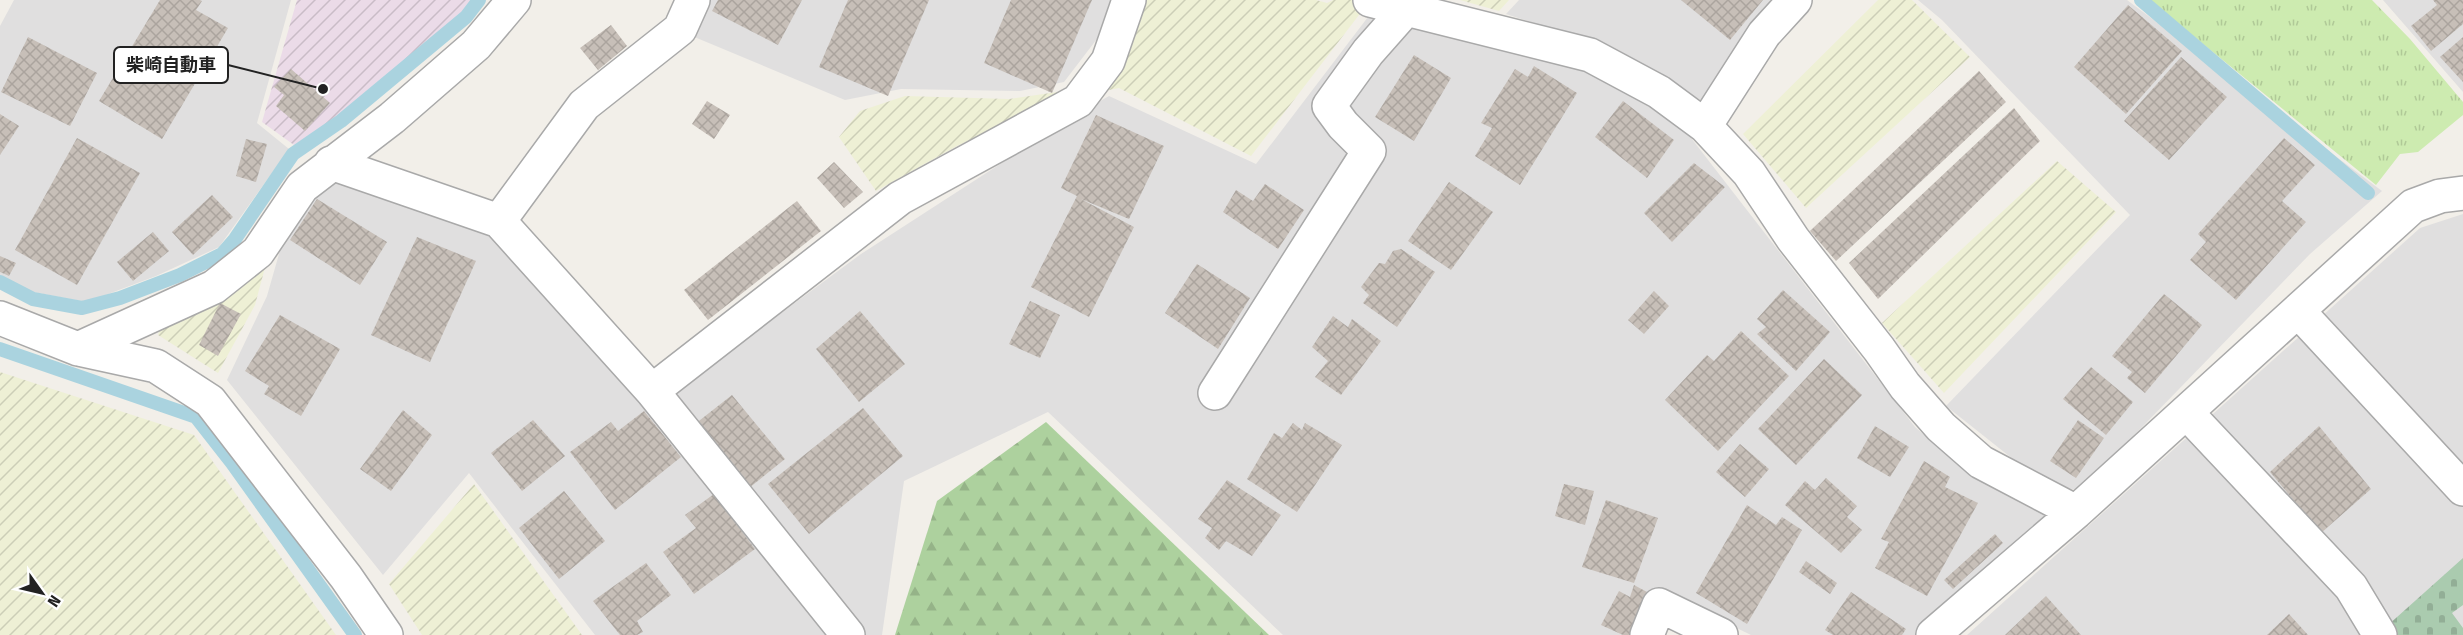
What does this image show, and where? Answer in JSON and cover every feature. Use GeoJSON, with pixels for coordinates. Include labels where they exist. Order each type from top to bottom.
{"type":"FeatureCollection","features":[{"type":"Feature","properties":{"kind":"street"},"geometry":{"type":"LineString","coordinates":[[78,349],[214,287],[258,252],[302,187],[392,118],[476,45],[514,0]]}},
{"type":"Feature","properties":{"kind":"street"},"geometry":{"type":"LineString","coordinates":[[499,221],[584,105],[680,29],[693,0]]}},
{"type":"Feature","properties":{"kind":"street"},"geometry":{"type":"LineString","coordinates":[[652,391],[900,198],[1078,101],[1108,61],[1130,0]]}},
{"type":"Feature","properties":{"kind":"street"},"geometry":{"type":"LineString","coordinates":[[1370,0],[1590,54],[1659,92],[1705,126],[1749,173],[1793,239],[1905,386],[1941,427],[1981,462],[2076,512]]}},
{"type":"Feature","properties":{"kind":"street"},"geometry":{"type":"LineString","coordinates":[[1705,126],[1764,34],[1795,0]]}},
{"type":"Feature","properties":{"kind":"street"},"geometry":{"type":"LineString","coordinates":[[1215,393],[1369,151],[1343,125],[1329,106],[1368,52],[1406,9]]}},
{"type":"Feature","properties":{"kind":"street"},"geometry":{"type":"LineString","coordinates":[[331,163],[499,221],[652,391],[848,635]]}},
{"type":"Feature","properties":{"kind":"street"},"geometry":{"type":"LineString","coordinates":[[1933,635],[2076,512],[2413,206],[2440,196],[2463,193]]}},
{"type":"Feature","properties":{"kind":"street"},"geometry":{"type":"LineString","coordinates":[[2298,311],[2463,489]]}},
{"type":"Feature","properties":{"kind":"street"},"geometry":{"type":"LineString","coordinates":[[0,318],[78,349],[156,366],[210,401],[346,577],[386,635]]}},
{"type":"Feature","properties":{"kind":"street"},"geometry":{"type":"LineString","coordinates":[[2186,412],[2351,587],[2380,635]]}},
{"type":"Feature","properties":{"kind":"street"},"geometry":{"type":"LineString","coordinates":[[1647,635],[1659,605],[1721,635]]}},
{"type":"Feature","properties":{"kind":"shaded area"},"geometry":{"type":"Polygon","coordinates":[[[14,0],[291,0],[257,123],[289,149],[219,247],[156,276],[87,302],[33,292],[0,276],[0,26],[14,0]]]}},
{"type":"Feature","properties":{"kind":"shaded area"},"geometry":{"type":"Polygon","coordinates":[[[297,0],[472,0],[463,12],[343,115],[294,145],[262,122],[297,0]]]}},
{"type":"Feature","properties":{"kind":"shaded area"},"geometry":{"type":"Polygon","coordinates":[[[697,0],[1113,0],[1103,31],[1064,82],[1020,91],[901,89],[845,100],[692,36],[697,0]]]}},
{"type":"Feature","properties":{"kind":"shaded area"},"geometry":{"type":"Polygon","coordinates":[[[1519,0],[1789,0],[1706,103],[1606,46],[1506,14],[1519,0]]]}},
{"type":"Feature","properties":{"kind":"shaded area"},"geometry":{"type":"Polygon","coordinates":[[[1918,0],[2127,0],[2382,191],[2310,254],[2080,491],[2042,482],[1946,406],[2130,215],[1942,20],[1918,0]]]}},
{"type":"Feature","properties":{"kind":"shaded area"},"geometry":{"type":"Polygon","coordinates":[[[2383,0],[2463,0],[2463,92],[2383,0]]]}},
{"type":"Feature","properties":{"kind":"shaded area"},"geometry":{"type":"Polygon","coordinates":[[[1368,17],[1570,61],[1681,125],[1915,427],[1971,476],[2058,514],[1921,635],[1751,635],[1661,591],[1641,635],[1283,635],[1048,412],[904,481],[882,635],[595,635],[469,473],[383,575],[227,380],[267,296],[285,233],[329,171],[493,227],[654,407],[861,254],[1109,96],[1256,164],[1368,17]]]}},
{"type":"Feature","properties":{"kind":"shaded area"},"geometry":{"type":"Polygon","coordinates":[[[2463,214],[2463,635],[1967,635],[2420,228],[2463,214]]]}},
{"type":"Feature","properties":{"kind":"green space"},"geometry":{"type":"Polygon","coordinates":[[[1136,0],[1316,0],[1327,3],[1333,0],[1407,0],[1362,11],[1251,156],[1119,88],[1050,102],[957,146],[876,191],[839,137],[860,111],[905,96],[1009,99],[1064,91],[1093,67],[1136,0]]]}},
{"type":"Feature","properties":{"kind":"green space"},"geometry":{"type":"Polygon","coordinates":[[[1460,0],[1509,0],[1499,11],[1460,0]]]}},
{"type":"Feature","properties":{"kind":"green space"},"geometry":{"type":"Polygon","coordinates":[[[1878,0],[1912,0],[1970,57],[1806,208],[1743,134],[1878,0]]]}},
{"type":"Feature","properties":{"kind":"green space"},"geometry":{"type":"Polygon","coordinates":[[[2149,0],[2372,0],[2410,39],[2463,102],[2463,115],[2418,152],[2400,154],[2376,185],[2149,0]]]}},
{"type":"Feature","properties":{"kind":"green space"},"geometry":{"type":"Polygon","coordinates":[[[2057,161],[2116,212],[1944,393],[1882,323],[2057,161]]]}},
{"type":"Feature","properties":{"kind":"green space"},"geometry":{"type":"Polygon","coordinates":[[[267,260],[255,305],[218,373],[158,335],[163,319],[267,260]]]}},
{"type":"Feature","properties":{"kind":"green space"},"geometry":{"type":"Polygon","coordinates":[[[0,372],[194,435],[336,635],[0,635],[0,372]]]}},
{"type":"Feature","properties":{"kind":"green space"},"geometry":{"type":"Polygon","coordinates":[[[1046,422],[1269,635],[895,635],[937,501],[1046,422]]]}},
{"type":"Feature","properties":{"kind":"green space"},"geometry":{"type":"Polygon","coordinates":[[[474,484],[582,635],[422,635],[389,584],[474,484]]]}},
{"type":"Feature","properties":{"kind":"green space"},"geometry":{"type":"Polygon","coordinates":[[[2463,558],[2463,605],[2452,613],[2463,628],[2463,635],[2392,635],[2387,626],[2463,558]]]}},
{"type":"Feature","properties":{"kind":"building"},"geometry":{"type":"Polygon","coordinates":[[[160,0],[200,0],[202,1],[196,10],[228,28],[162,139],[99,101],[160,0]]]}},
{"type":"Feature","properties":{"kind":"building"},"geometry":{"type":"Polygon","coordinates":[[[718,0],[802,0],[778,45],[712,11],[718,0]]]}},
{"type":"Feature","properties":{"kind":"building"},"geometry":{"type":"Polygon","coordinates":[[[848,0],[929,0],[888,96],[819,67],[848,0]]]}},
{"type":"Feature","properties":{"kind":"building"},"geometry":{"type":"Polygon","coordinates":[[[1011,0],[1092,0],[1052,93],[984,63],[1011,0]]]}},
{"type":"Feature","properties":{"kind":"building"},"geometry":{"type":"Polygon","coordinates":[[[1681,0],[1763,0],[1730,40],[1681,0]]]}},
{"type":"Feature","properties":{"kind":"building"},"geometry":{"type":"Polygon","coordinates":[[[2433,0],[2463,0],[2463,24],[2431,51],[2411,26],[2437,5],[2433,0]]]}},
{"type":"Feature","properties":{"kind":"building"},"geometry":{"type":"Polygon","coordinates":[[[2128,5],[2182,51],[2126,114],[2074,67],[2128,5]]]}},
{"type":"Feature","properties":{"kind":"building"},"geometry":{"type":"Polygon","coordinates":[[[611,25],[627,46],[598,70],[580,48],[611,25]]]}},
{"type":"Feature","properties":{"kind":"building"},"geometry":{"type":"Polygon","coordinates":[[[28,37],[97,73],[70,126],[1,92],[28,37]]]}},
{"type":"Feature","properties":{"kind":"building"},"geometry":{"type":"Polygon","coordinates":[[[2463,37],[2463,82],[2440,57],[2463,37]]]}},
{"type":"Feature","properties":{"kind":"building"},"geometry":{"type":"Polygon","coordinates":[[[1414,55],[1451,78],[1414,141],[1375,117],[1414,55]]]}},
{"type":"Feature","properties":{"kind":"building"},"geometry":{"type":"Polygon","coordinates":[[[2181,57],[2227,97],[2169,160],[2124,121],[2181,57]]]}},
{"type":"Feature","properties":{"kind":"building"},"geometry":{"type":"Polygon","coordinates":[[[1534,66],[1577,93],[1520,185],[1475,156],[1492,128],[1481,123],[1515,69],[1528,77],[1534,66]]]}},
{"type":"Feature","properties":{"kind":"building"},"geometry":{"type":"Polygon","coordinates":[[[291,69],[330,103],[305,131],[276,106],[284,95],[274,87],[291,69]]]}},
{"type":"Feature","properties":{"kind":"building"},"geometry":{"type":"Polygon","coordinates":[[[1979,71],[2006,102],[1836,261],[1810,231],[1979,71]]]}},
{"type":"Feature","properties":{"kind":"building"},"geometry":{"type":"Polygon","coordinates":[[[707,101],[730,115],[714,139],[692,124],[707,101]]]}},
{"type":"Feature","properties":{"kind":"building"},"geometry":{"type":"Polygon","coordinates":[[[1623,101],[1674,140],[1647,178],[1595,137],[1623,101]]]}},
{"type":"Feature","properties":{"kind":"building"},"geometry":{"type":"Polygon","coordinates":[[[2014,108],[2040,141],[1878,299],[1849,263],[2014,108]]]}},
{"type":"Feature","properties":{"kind":"building"},"geometry":{"type":"Polygon","coordinates":[[[0,114],[19,126],[0,155],[0,114]]]}},
{"type":"Feature","properties":{"kind":"building"},"geometry":{"type":"Polygon","coordinates":[[[1096,115],[1164,146],[1129,219],[1081,199],[1134,227],[1089,317],[1031,287],[1077,196],[1061,188],[1096,115]]]}},
{"type":"Feature","properties":{"kind":"building"},"geometry":{"type":"Polygon","coordinates":[[[77,138],[140,173],[77,285],[15,250],[77,138]]]}},
{"type":"Feature","properties":{"kind":"building"},"geometry":{"type":"Polygon","coordinates":[[[2284,138],[2315,165],[2282,201],[2306,222],[2236,300],[2190,260],[2206,242],[2198,234],[2284,138]]]}},
{"type":"Feature","properties":{"kind":"building"},"geometry":{"type":"Polygon","coordinates":[[[246,139],[267,144],[256,182],[236,176],[246,139]]]}},
{"type":"Feature","properties":{"kind":"building"},"geometry":{"type":"Polygon","coordinates":[[[834,162],[863,192],[844,208],[817,178],[834,162]]]}},
{"type":"Feature","properties":{"kind":"building"},"geometry":{"type":"Polygon","coordinates":[[[1694,163],[1725,187],[1672,242],[1644,213],[1694,163]]]}},
{"type":"Feature","properties":{"kind":"building"},"geometry":{"type":"Polygon","coordinates":[[[1449,182],[1493,212],[1451,270],[1408,241],[1449,182]]]}},
{"type":"Feature","properties":{"kind":"building"},"geometry":{"type":"Polygon","coordinates":[[[1265,184],[1304,210],[1278,249],[1223,212],[1236,190],[1253,201],[1265,184]]]}},
{"type":"Feature","properties":{"kind":"building"},"geometry":{"type":"Polygon","coordinates":[[[212,195],[233,217],[193,255],[172,232],[212,195]]]}},
{"type":"Feature","properties":{"kind":"building"},"geometry":{"type":"Polygon","coordinates":[[[317,199],[387,242],[360,285],[290,240],[317,199]]]}},
{"type":"Feature","properties":{"kind":"building"},"geometry":{"type":"Polygon","coordinates":[[[797,201],[821,231],[708,320],[684,290],[797,201]]]}},
{"type":"Feature","properties":{"kind":"building"},"geometry":{"type":"Polygon","coordinates":[[[153,232],[169,251],[133,281],[117,262],[153,232]]]}},
{"type":"Feature","properties":{"kind":"building"},"geometry":{"type":"Polygon","coordinates":[[[417,237],[476,261],[430,362],[371,335],[417,237]]]}},
{"type":"Feature","properties":{"kind":"building"},"geometry":{"type":"Polygon","coordinates":[[[1401,249],[1435,272],[1397,327],[1363,303],[1369,295],[1361,287],[1379,263],[1385,264],[1393,251],[1401,249]]]}},
{"type":"Feature","properties":{"kind":"building"},"geometry":{"type":"Polygon","coordinates":[[[0,256],[16,263],[9,276],[0,272],[0,256]]]}},
{"type":"Feature","properties":{"kind":"building"},"geometry":{"type":"Polygon","coordinates":[[[1197,264],[1250,298],[1218,349],[1165,313],[1197,264]]]}},
{"type":"Feature","properties":{"kind":"building"},"geometry":{"type":"Polygon","coordinates":[[[1783,290],[1830,332],[1796,371],[1757,334],[1766,327],[1757,319],[1783,290]]]}},
{"type":"Feature","properties":{"kind":"building"},"geometry":{"type":"Polygon","coordinates":[[[1654,291],[1669,306],[1644,334],[1628,320],[1654,291]]]}},
{"type":"Feature","properties":{"kind":"building"},"geometry":{"type":"Polygon","coordinates":[[[2164,294],[2202,325],[2145,393],[2127,378],[2132,372],[2112,356],[2164,294]]]}},
{"type":"Feature","properties":{"kind":"building"},"geometry":{"type":"Polygon","coordinates":[[[1030,301],[1060,315],[1040,358],[1009,344],[1030,301]]]}},
{"type":"Feature","properties":{"kind":"building"},"geometry":{"type":"Polygon","coordinates":[[[220,303],[241,314],[218,356],[199,345],[220,303]]]}},
{"type":"Feature","properties":{"kind":"building"},"geometry":{"type":"Polygon","coordinates":[[[860,311],[905,364],[859,402],[816,349],[860,311]]]}},
{"type":"Feature","properties":{"kind":"building"},"geometry":{"type":"Polygon","coordinates":[[[280,315],[340,349],[301,416],[264,394],[269,386],[245,371],[280,315]]]}},
{"type":"Feature","properties":{"kind":"building"},"geometry":{"type":"Polygon","coordinates":[[[1333,316],[1348,327],[1352,319],[1381,341],[1341,395],[1315,377],[1328,361],[1312,347],[1333,316]]]}},
{"type":"Feature","properties":{"kind":"building"},"geometry":{"type":"Polygon","coordinates":[[[1741,331],[1789,376],[1718,451],[1665,400],[1707,355],[1714,361],[1741,331]]]}},
{"type":"Feature","properties":{"kind":"building"},"geometry":{"type":"Polygon","coordinates":[[[1824,359],[1862,395],[1796,465],[1758,429],[1824,359]]]}},
{"type":"Feature","properties":{"kind":"building"},"geometry":{"type":"Polygon","coordinates":[[[2091,367],[2133,402],[2106,435],[2063,399],[2091,367]]]}},
{"type":"Feature","properties":{"kind":"building"},"geometry":{"type":"Polygon","coordinates":[[[732,395],[785,459],[749,488],[695,424],[732,395]]]}},
{"type":"Feature","properties":{"kind":"building"},"geometry":{"type":"Polygon","coordinates":[[[863,408],[903,456],[809,534],[768,484],[863,408]]]}},
{"type":"Feature","properties":{"kind":"building"},"geometry":{"type":"Polygon","coordinates":[[[403,410],[432,435],[391,491],[360,469],[403,410]]]}},
{"type":"Feature","properties":{"kind":"building"},"geometry":{"type":"Polygon","coordinates":[[[644,411],[681,457],[615,510],[570,452],[611,422],[618,431],[644,411]]]}},
{"type":"Feature","properties":{"kind":"building"},"geometry":{"type":"Polygon","coordinates":[[[533,420],[565,456],[522,491],[491,453],[533,420]]]}},
{"type":"Feature","properties":{"kind":"building"},"geometry":{"type":"Polygon","coordinates":[[[2078,420],[2104,438],[2076,478],[2050,461],[2078,420]]]}},
{"type":"Feature","properties":{"kind":"building"},"geometry":{"type":"Polygon","coordinates":[[[1293,423],[1302,430],[1305,423],[1342,445],[1297,512],[1247,479],[1274,433],[1282,438],[1293,423]]]}},
{"type":"Feature","properties":{"kind":"building"},"geometry":{"type":"Polygon","coordinates":[[[1875,426],[1909,447],[1890,477],[1857,458],[1875,426]]]}},
{"type":"Feature","properties":{"kind":"building"},"geometry":{"type":"Polygon","coordinates":[[[2319,426],[2371,489],[2321,533],[2270,472],[2319,426]]]}},
{"type":"Feature","properties":{"kind":"building"},"geometry":{"type":"Polygon","coordinates":[[[1740,444],[1769,469],[1745,497],[1716,472],[1740,444]]]}},
{"type":"Feature","properties":{"kind":"building"},"geometry":{"type":"Polygon","coordinates":[[[1924,461],[1950,477],[1945,487],[1978,503],[1927,596],[1875,568],[1889,542],[1881,539],[1924,461]]]}},
{"type":"Feature","properties":{"kind":"building"},"geometry":{"type":"Polygon","coordinates":[[[1826,478],[1857,506],[1847,517],[1862,530],[1841,553],[1785,505],[1805,481],[1815,490],[1826,478]]]}},
{"type":"Feature","properties":{"kind":"building"},"geometry":{"type":"Polygon","coordinates":[[[1227,480],[1281,515],[1252,556],[1226,541],[1219,550],[1205,538],[1212,528],[1198,519],[1227,480]]]}},
{"type":"Feature","properties":{"kind":"building"},"geometry":{"type":"Polygon","coordinates":[[[1564,484],[1594,491],[1585,525],[1555,516],[1564,484]]]}},
{"type":"Feature","properties":{"kind":"building"},"geometry":{"type":"Polygon","coordinates":[[[564,491],[605,541],[559,579],[519,528],[564,491]]]}},
{"type":"Feature","properties":{"kind":"building"},"geometry":{"type":"Polygon","coordinates":[[[714,494],[755,549],[694,594],[663,552],[696,528],[685,515],[714,494]]]}},
{"type":"Feature","properties":{"kind":"building"},"geometry":{"type":"Polygon","coordinates":[[[1606,500],[1658,518],[1634,583],[1582,567],[1606,500]]]}},
{"type":"Feature","properties":{"kind":"building"},"geometry":{"type":"Polygon","coordinates":[[[1747,505],[1776,525],[1782,517],[1802,530],[1747,624],[1696,593],[1747,505]]]}},
{"type":"Feature","properties":{"kind":"building"},"geometry":{"type":"Polygon","coordinates":[[[1995,534],[2003,543],[1953,589],[1944,580],[1995,534]]]}},
{"type":"Feature","properties":{"kind":"building"},"geometry":{"type":"Polygon","coordinates":[[[1806,561],[1837,583],[1830,594],[1799,572],[1806,561]]]}},
{"type":"Feature","properties":{"kind":"building"},"geometry":{"type":"Polygon","coordinates":[[[646,563],[671,595],[637,621],[643,632],[637,635],[620,635],[593,601],[646,563]]]}},
{"type":"Feature","properties":{"kind":"building"},"geometry":{"type":"Polygon","coordinates":[[[1634,585],[1647,592],[1630,635],[1623,635],[1601,625],[1619,591],[1630,597],[1634,585]]]}},
{"type":"Feature","properties":{"kind":"building"},"geometry":{"type":"Polygon","coordinates":[[[1851,592],[1906,629],[1902,635],[1833,635],[1825,630],[1851,592]]]}},
{"type":"Feature","properties":{"kind":"building"},"geometry":{"type":"Polygon","coordinates":[[[2046,596],[2081,635],[2005,635],[2046,596]]]}},
{"type":"Feature","properties":{"kind":"building"},"geometry":{"type":"Polygon","coordinates":[[[2289,614],[2308,635],[2267,635],[2289,614]]]}},
{"type":"Feature","properties":{"kind":"waterway"},"geometry":{"type":"LineString","coordinates":[[0,282],[33,299],[82,308],[120,298],[180,275],[222,254],[235,239],[293,154],[341,121],[466,17],[479,0]]}},
{"type":"Feature","properties":{"kind":"waterway"},"geometry":{"type":"LineString","coordinates":[[2141,0],[2368,193]]}},
{"type":"Feature","properties":{"kind":"waterway"},"geometry":{"type":"LineString","coordinates":[[0,349],[196,417],[232,463],[355,635]]}},
{"type":"Feature","properties":{"kind":"place","name":"柴崎自動車"},"geometry":{"type":"Point","coordinates":[323,89]}}]}
